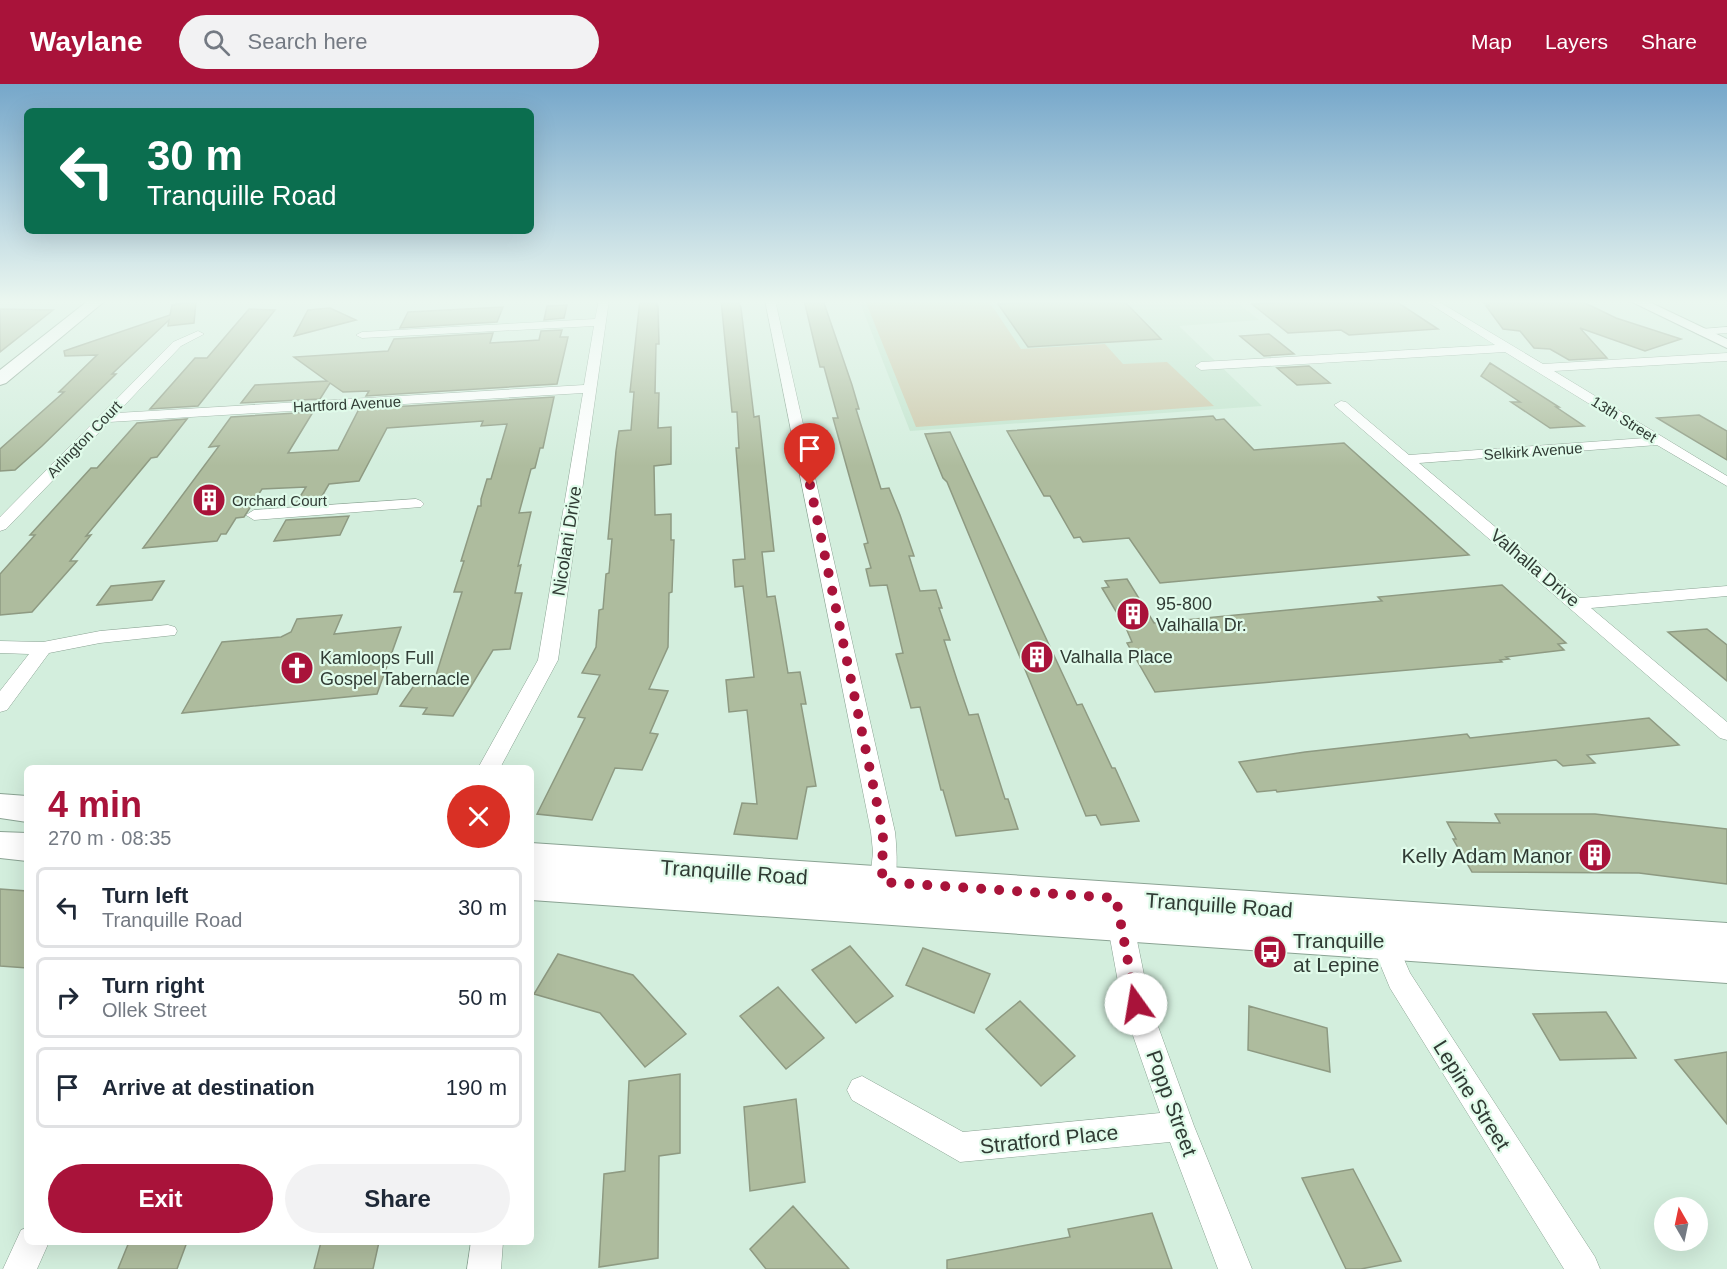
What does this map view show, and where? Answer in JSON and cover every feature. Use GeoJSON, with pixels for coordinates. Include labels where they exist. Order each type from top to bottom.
{"type":"FeatureCollection","features":[{"type":"Feature","properties":{"kind":"main road"},"geometry":{"type":"LineString","coordinates":[[0,379],[29,355]]}},
{"type":"Feature","properties":{"kind":"main road"},"geometry":{"type":"LineString","coordinates":[[0,806],[24,808]]}},
{"type":"Feature","properties":{"kind":"main road"},"geometry":{"type":"LineString","coordinates":[[0,844],[24,847]]}},
{"type":"Feature","properties":{"kind":"main road","name":"Tranquille Road"},"geometry":{"type":"LineString","coordinates":[[534,857],[881,895],[1118,912],[1379,929],[1727,939]]}},
{"type":"Feature","properties":{"kind":"main road","name":"Tranquille Road"},"geometry":{"type":"LineString","coordinates":[[534,885],[881,895]]}},
{"type":"Feature","properties":{"kind":"main road","name":"Tranquille Road"},"geometry":{"type":"LineString","coordinates":[[1379,929],[1727,966]]}},
{"type":"Feature","properties":{"kind":"street","name":"Arlington Court"},"geometry":{"type":"LineString","coordinates":[[0,526],[166,355]]}},
{"type":"Feature","properties":{"kind":"street","name":"Nicolani Drive"},"geometry":{"type":"LineString","coordinates":[[491,765],[548,660],[595,355]]}},
{"type":"Feature","properties":{"kind":"street"},"geometry":{"type":"LineString","coordinates":[[782,355],[883,832],[881,895]]}},
{"type":"Feature","properties":{"kind":"street"},"geometry":{"type":"LineString","coordinates":[[1201,366],[1383,355]]}},
{"type":"Feature","properties":{"kind":"street","name":"13th Street"},"geometry":{"type":"LineString","coordinates":[[1520,355],[1727,482]]}},
{"type":"Feature","properties":{"kind":"street"},"geometry":{"type":"LineString","coordinates":[[1541,368],[1727,357]]}},
{"type":"Feature","properties":{"kind":"street","name":"Hartford Avenue"},"geometry":{"type":"LineString","coordinates":[[104,418],[590,389]]}},
{"type":"Feature","properties":{"kind":"street","name":"Valhalla Drive"},"geometry":{"type":"LineString","coordinates":[[1341,405],[1578,604],[1727,733]]}},
{"type":"Feature","properties":{"kind":"street","name":"Selkirk Avenue"},"geometry":{"type":"LineString","coordinates":[[1405,460],[1660,441]]}},
{"type":"Feature","properties":{"kind":"street"},"geometry":{"type":"LineString","coordinates":[[254,515],[416,504]]}},
{"type":"Feature","properties":{"kind":"street"},"geometry":{"type":"LineString","coordinates":[[1578,604],[1727,591]]}},
{"type":"Feature","properties":{"kind":"street"},"geometry":{"type":"LineString","coordinates":[[0,647],[43,648],[100,637],[168,631]]}},
{"type":"Feature","properties":{"kind":"street"},"geometry":{"type":"LineString","coordinates":[[0,705],[43,648]]}},
{"type":"Feature","properties":{"kind":"street","name":"Popp Street"},"geometry":{"type":"LineString","coordinates":[[1118,912],[1136,1004],[1179,1126],[1235,1269]]}},
{"type":"Feature","properties":{"kind":"street","name":"Lepine Street"},"geometry":{"type":"LineString","coordinates":[[1379,929],[1399,980],[1583,1269]]}},
{"type":"Feature","properties":{"kind":"street","name":"Stratford Place"},"geometry":{"type":"LineString","coordinates":[[862,1090],[960,1147],[1179,1126]]}},
{"type":"Feature","properties":{"kind":"street"},"geometry":{"type":"LineString","coordinates":[[20,1269],[32,1245]]}},
{"type":"Feature","properties":{"kind":"street"},"geometry":{"type":"LineString","coordinates":[[484,1269],[487,1245]]}},
{"type":"Feature","properties":{"kind":"shaded area"},"geometry":{"type":"Polygon","coordinates":[[[881,355],[1209,355],[1262,406],[910,431],[881,355]]]}},
{"type":"Feature","properties":{"kind":"shaded area"},"geometry":{"type":"Polygon","coordinates":[[[887,355],[1115,355],[1123,364],[1167,362],[1214,406],[916,427],[887,355]]]}},
{"type":"Feature","properties":{"kind":"building"},"geometry":{"type":"Polygon","coordinates":[[[97,355],[132,355],[112,374],[116,374],[15,470],[0,471],[0,449],[64,392],[59,392],[97,355]]]}},
{"type":"Feature","properties":{"kind":"building"},"geometry":{"type":"Polygon","coordinates":[[[209,355],[239,355],[198,406],[150,409],[195,358],[207,358],[209,355]]]}},
{"type":"Feature","properties":{"kind":"building"},"geometry":{"type":"Polygon","coordinates":[[[564,355],[557,384],[366,396],[369,391],[343,392],[330,383],[320,399],[241,403],[255,385],[327,381],[294,357],[564,355]]]}},
{"type":"Feature","properties":{"kind":"building"},"geometry":{"type":"Polygon","coordinates":[[[634,355],[656,355],[655,393],[659,393],[658,428],[671,427],[671,464],[654,466],[655,515],[671,514],[671,540],[674,540],[672,592],[669,593],[668,647],[649,689],[668,691],[650,733],[658,734],[642,770],[615,768],[592,820],[537,814],[585,718],[578,717],[600,675],[582,673],[596,647],[599,610],[603,609],[612,539],[608,539],[616,451],[619,431],[631,430],[634,392],[630,392],[634,355]]]}},
{"type":"Feature","properties":{"kind":"building"},"geometry":{"type":"Polygon","coordinates":[[[726,355],[747,355],[754,417],[759,416],[774,551],[762,552],[767,597],[775,596],[788,673],[800,672],[806,704],[801,704],[816,786],[807,787],[797,839],[734,834],[742,803],[757,804],[747,710],[729,712],[726,680],[754,677],[743,586],[735,587],[733,560],[745,559],[736,448],[739,448],[737,412],[732,412],[726,355]]]}},
{"type":"Feature","properties":{"kind":"building"},"geometry":{"type":"Polygon","coordinates":[[[817,355],[842,355],[881,489],[889,488],[900,515],[914,556],[909,556],[920,591],[936,590],[942,608],[939,608],[950,640],[944,640],[969,715],[978,714],[1005,799],[1008,799],[1018,829],[956,836],[943,790],[941,790],[920,707],[911,708],[896,654],[903,653],[887,585],[870,586],[866,569],[871,568],[864,544],[868,543],[833,418],[838,418],[824,367],[820,367],[817,355]]]}},
{"type":"Feature","properties":{"kind":"building"},"geometry":{"type":"Polygon","coordinates":[[[1561,355],[1605,355],[1607,358],[1569,360],[1561,355]]]}},
{"type":"Feature","properties":{"kind":"building"},"geometry":{"type":"Polygon","coordinates":[[[1490,363],[1559,407],[1556,407],[1584,426],[1550,428],[1511,402],[1520,402],[1481,376],[1490,363]]]}},
{"type":"Feature","properties":{"kind":"building"},"geometry":{"type":"Polygon","coordinates":[[[1309,366],[1330,383],[1297,385],[1277,368],[1309,366]]]}},
{"type":"Feature","properties":{"kind":"building"},"geometry":{"type":"Polygon","coordinates":[[[554,397],[543,448],[540,448],[535,468],[531,469],[519,513],[531,512],[518,566],[521,565],[515,593],[522,593],[510,649],[493,650],[453,716],[423,714],[427,708],[400,706],[415,684],[433,685],[462,592],[454,592],[464,561],[461,561],[478,506],[481,506],[487,479],[491,479],[507,424],[481,426],[483,421],[387,428],[359,481],[329,484],[318,503],[295,505],[306,487],[262,489],[244,517],[236,518],[226,534],[221,534],[217,541],[143,548],[219,446],[209,447],[231,417],[313,412],[288,453],[338,450],[359,409],[554,397]]]}},
{"type":"Feature","properties":{"kind":"building"},"geometry":{"type":"Polygon","coordinates":[[[1699,415],[1727,431],[1727,460],[1657,418],[1699,415]]]}},
{"type":"Feature","properties":{"kind":"building"},"geometry":{"type":"Polygon","coordinates":[[[1213,416],[1216,420],[1224,419],[1254,450],[1344,443],[1469,555],[1160,583],[1129,538],[1083,542],[1080,537],[1074,538],[1050,496],[1044,496],[1007,431],[1213,416]]]}},
{"type":"Feature","properties":{"kind":"building"},"geometry":{"type":"Polygon","coordinates":[[[187,419],[157,457],[151,458],[86,536],[91,535],[70,561],[77,561],[32,612],[0,615],[0,574],[35,535],[30,535],[91,468],[97,468],[137,423],[187,419]]]}},
{"type":"Feature","properties":{"kind":"building","name":"Valhalla Place"},"geometry":{"type":"Polygon","coordinates":[[[950,432],[1077,705],[1082,704],[1139,821],[1101,825],[1096,815],[1086,816],[925,434],[950,432]]]}},
{"type":"Feature","properties":{"kind":"building"},"geometry":{"type":"Polygon","coordinates":[[[349,516],[340,535],[274,541],[286,520],[349,516]]]}},
{"type":"Feature","properties":{"kind":"building"},"geometry":{"type":"Polygon","coordinates":[[[1127,579],[1154,623],[1382,601],[1378,597],[1502,585],[1566,643],[1558,644],[1564,650],[1506,657],[1509,659],[1500,660],[1502,662],[1155,692],[1127,643],[1132,642],[1126,628],[1102,588],[1109,587],[1105,581],[1127,579]]]}},
{"type":"Feature","properties":{"kind":"building"},"geometry":{"type":"Polygon","coordinates":[[[164,581],[152,600],[97,605],[111,586],[164,581]]]}},
{"type":"Feature","properties":{"kind":"building","name":"Kamloops Full Gospel Tabernacle"},"geometry":{"type":"Polygon","coordinates":[[[342,615],[334,634],[401,627],[377,694],[182,713],[222,642],[281,637],[291,632],[297,619],[342,615]]]}},
{"type":"Feature","properties":{"kind":"building"},"geometry":{"type":"Polygon","coordinates":[[[1707,629],[1727,645],[1727,681],[1668,632],[1707,629]]]}},
{"type":"Feature","properties":{"kind":"building"},"geometry":{"type":"Polygon","coordinates":[[[1649,718],[1679,745],[1587,755],[1595,763],[1563,766],[1556,760],[1277,792],[1276,790],[1257,792],[1239,762],[1305,752],[1467,734],[1470,738],[1649,718]]]}},
{"type":"Feature","properties":{"kind":"building","name":"Kelly Adam Manor"},"geometry":{"type":"Polygon","coordinates":[[[1495,814],[1595,814],[1727,829],[1727,884],[1639,873],[1472,872],[1453,839],[1456,839],[1447,822],[1500,823],[1495,814]]]}},
{"type":"Feature","properties":{"kind":"building"},"geometry":{"type":"Polygon","coordinates":[[[0,889],[24,891],[24,968],[0,966],[0,889]]]}},
{"type":"Feature","properties":{"kind":"building"},"geometry":{"type":"Polygon","coordinates":[[[850,946],[893,996],[856,1023],[812,970],[850,946]]]}},
{"type":"Feature","properties":{"kind":"building"},"geometry":{"type":"Polygon","coordinates":[[[923,948],[990,974],[974,1013],[906,985],[923,948]]]}},
{"type":"Feature","properties":{"kind":"building"},"geometry":{"type":"Polygon","coordinates":[[[558,954],[633,975],[686,1034],[645,1067],[600,1013],[534,994],[558,954]]]}},
{"type":"Feature","properties":{"kind":"building"},"geometry":{"type":"Polygon","coordinates":[[[778,987],[824,1038],[786,1069],[740,1016],[778,987]]]}},
{"type":"Feature","properties":{"kind":"building"},"geometry":{"type":"Polygon","coordinates":[[[1020,1001],[1075,1056],[1041,1086],[986,1029],[1020,1001]]]}},
{"type":"Feature","properties":{"kind":"building"},"geometry":{"type":"Polygon","coordinates":[[[1249,1006],[1327,1028],[1330,1072],[1248,1050],[1249,1006]]]}},
{"type":"Feature","properties":{"kind":"building"},"geometry":{"type":"Polygon","coordinates":[[[1606,1012],[1636,1058],[1560,1060],[1533,1014],[1606,1012]]]}},
{"type":"Feature","properties":{"kind":"building"},"geometry":{"type":"Polygon","coordinates":[[[1727,1052],[1727,1124],[1675,1060],[1727,1052]]]}},
{"type":"Feature","properties":{"kind":"building"},"geometry":{"type":"Polygon","coordinates":[[[680,1074],[680,1153],[659,1156],[658,1258],[599,1267],[604,1174],[625,1171],[629,1081],[680,1074]]]}},
{"type":"Feature","properties":{"kind":"building"},"geometry":{"type":"Polygon","coordinates":[[[796,1099],[805,1182],[750,1191],[744,1107],[796,1099]]]}},
{"type":"Feature","properties":{"kind":"building"},"geometry":{"type":"Polygon","coordinates":[[[1353,1169],[1401,1261],[1361,1269],[1346,1269],[1302,1178],[1353,1169]]]}},
{"type":"Feature","properties":{"kind":"building"},"geometry":{"type":"Polygon","coordinates":[[[793,1206],[849,1269],[766,1269],[750,1249],[793,1206]]]}},
{"type":"Feature","properties":{"kind":"building"},"geometry":{"type":"Polygon","coordinates":[[[1152,1213],[1172,1269],[947,1269],[947,1260],[1070,1237],[1068,1229],[1152,1213]]]}},
{"type":"Feature","properties":{"kind":"building"},"geometry":{"type":"Polygon","coordinates":[[[128,1245],[186,1245],[177,1269],[118,1269],[128,1245]]]}},
{"type":"Feature","properties":{"kind":"building"},"geometry":{"type":"Polygon","coordinates":[[[320,1245],[378,1245],[373,1269],[314,1269],[320,1245]]]}},
{"type":"Feature","properties":{"kind":"place","name":"Orchard Court"},"geometry":{"type":"Point","coordinates":[209,500]}},
{"type":"Feature","properties":{"kind":"place","name":"95-800 Valhalla Dr."},"geometry":{"type":"Point","coordinates":[1133,614]}},
{"type":"Feature","properties":{"kind":"place","name":"Valhalla Place"},"geometry":{"type":"Point","coordinates":[1037,657]}},
{"type":"Feature","properties":{"kind":"place","name":"Kamloops Full Gospel Tabernacle"},"geometry":{"type":"Point","coordinates":[297,668]}},
{"type":"Feature","properties":{"kind":"place","name":"Kelly Adam Manor"},"geometry":{"type":"Point","coordinates":[1595,855]}},
{"type":"Feature","properties":{"kind":"place","name":"Tranquille at Lepine"},"geometry":{"type":"Point","coordinates":[1270,952]}},
{"type":"Feature","properties":{"kind":"route"},"geometry":{"type":"LineString","coordinates":[[810,485],[883,832],[885,852],[882,882],[1116,898],[1136,1004]]}}]}
